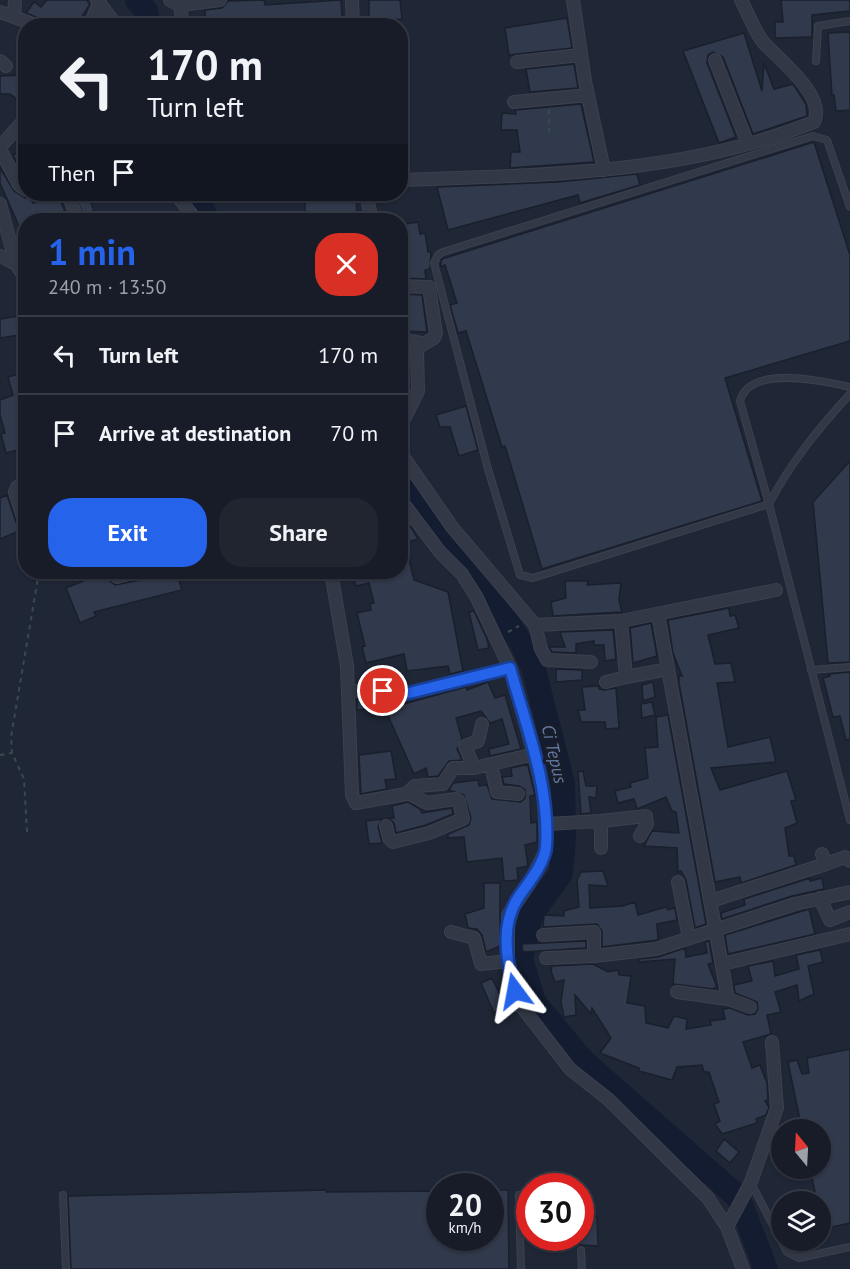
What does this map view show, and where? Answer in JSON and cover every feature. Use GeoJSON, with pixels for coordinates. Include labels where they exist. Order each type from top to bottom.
{"type":"FeatureCollection","features":[{"type":"Feature","properties":{"kind":"street"},"geometry":{"type":"LineString","coordinates":[[14,17],[15,0]]}},
{"type":"Feature","properties":{"kind":"street"},"geometry":{"type":"LineString","coordinates":[[93,18],[99,0]]}},
{"type":"Feature","properties":{"kind":"street"},"geometry":{"type":"LineString","coordinates":[[99,0],[111,18]]}},
{"type":"Feature","properties":{"kind":"street"},"geometry":{"type":"LineString","coordinates":[[180,18],[175,2],[220,0]]}},
{"type":"Feature","properties":{"kind":"street"},"geometry":{"type":"LineString","coordinates":[[352,0],[353,18]]}},
{"type":"Feature","properties":{"kind":"street"},"geometry":{"type":"LineString","coordinates":[[573,0],[580,54],[604,170]]}},
{"type":"Feature","properties":{"kind":"street"},"geometry":{"type":"LineString","coordinates":[[408,180],[604,170],[683,160],[748,144],[814,122],[817,116],[804,86],[762,40],[741,0]]}},
{"type":"Feature","properties":{"kind":"street"},"geometry":{"type":"LineString","coordinates":[[0,12],[18,18]]}},
{"type":"Feature","properties":{"kind":"street"},"geometry":{"type":"LineString","coordinates":[[517,62],[580,54]]}},
{"type":"Feature","properties":{"kind":"street"},"geometry":{"type":"LineString","coordinates":[[715,60],[748,144]]}},
{"type":"Feature","properties":{"kind":"street"},"geometry":{"type":"LineString","coordinates":[[514,102],[588,95]]}},
{"type":"Feature","properties":{"kind":"street"},"geometry":{"type":"LineString","coordinates":[[18,127],[0,148],[18,182]]}},
{"type":"Feature","properties":{"kind":"street"},"geometry":{"type":"LineString","coordinates":[[181,201],[191,213]]}},
{"type":"Feature","properties":{"kind":"street"},"geometry":{"type":"LineString","coordinates":[[1,209],[18,267]]}},
{"type":"Feature","properties":{"kind":"street"},"geometry":{"type":"LineString","coordinates":[[1,256],[16,264]]}},
{"type":"Feature","properties":{"kind":"street"},"geometry":{"type":"LineString","coordinates":[[408,287],[430,289],[436,336],[433,340],[421,344],[408,341]]}},
{"type":"Feature","properties":{"kind":"street"},"geometry":{"type":"LineString","coordinates":[[408,411],[418,391],[416,353],[421,344]]}},
{"type":"Feature","properties":{"kind":"street"},"geometry":{"type":"LineString","coordinates":[[408,464],[452,527],[529,624],[547,660],[591,662]]}},
{"type":"Feature","properties":{"kind":"street"},"geometry":{"type":"LineString","coordinates":[[18,487],[15,492],[18,502]]}},
{"type":"Feature","properties":{"kind":"street"},"geometry":{"type":"LineString","coordinates":[[408,510],[467,581],[510,668],[550,823],[546,850],[530,884],[508,915],[508,961],[519,1003],[570,1070],[608,1100],[708,1198],[729,1223],[743,1269]]}},
{"type":"Feature","properties":{"kind":"street"},"geometry":{"type":"LineString","coordinates":[[332,579],[347,666],[354,801],[359,805],[408,793],[414,786],[443,784],[453,768],[474,768],[534,754]]}},
{"type":"Feature","properties":{"kind":"street"},"geometry":{"type":"LineString","coordinates":[[529,624],[621,621],[776,590]]}},
{"type":"Feature","properties":{"kind":"street"},"geometry":{"type":"LineString","coordinates":[[658,614],[728,999]]}},
{"type":"Feature","properties":{"kind":"street"},"geometry":{"type":"LineString","coordinates":[[621,621],[626,677]]}},
{"type":"Feature","properties":{"kind":"street"},"geometry":{"type":"LineString","coordinates":[[348,691],[400,690],[405,694],[510,668]]}},
{"type":"Feature","properties":{"kind":"street"},"geometry":{"type":"LineString","coordinates":[[606,682],[668,669]]}},
{"type":"Feature","properties":{"kind":"street"},"geometry":{"type":"LineString","coordinates":[[474,768],[465,746],[478,741],[482,724]]}},
{"type":"Feature","properties":{"kind":"street"},"geometry":{"type":"LineString","coordinates":[[491,765],[497,792],[518,794]]}},
{"type":"Feature","properties":{"kind":"street"},"geometry":{"type":"LineString","coordinates":[[386,826],[388,838],[393,842],[429,833],[463,819],[456,799],[427,803],[408,793]]}},
{"type":"Feature","properties":{"kind":"street"},"geometry":{"type":"LineString","coordinates":[[550,823],[579,823],[646,816],[647,824],[640,836]]}},
{"type":"Feature","properties":{"kind":"street"},"geometry":{"type":"LineString","coordinates":[[601,821],[601,848]]}},
{"type":"Feature","properties":{"kind":"street"},"geometry":{"type":"LineString","coordinates":[[711,901],[824,859],[845,857],[850,861]]}},
{"type":"Feature","properties":{"kind":"street"},"geometry":{"type":"LineString","coordinates":[[678,882],[689,938]]}},
{"type":"Feature","properties":{"kind":"street"},"geometry":{"type":"LineString","coordinates":[[546,958],[594,956],[656,949],[714,928],[820,898],[850,892]]}},
{"type":"Feature","properties":{"kind":"street"},"geometry":{"type":"LineString","coordinates":[[820,898],[830,920],[850,912]]}},
{"type":"Feature","properties":{"kind":"street"},"geometry":{"type":"LineString","coordinates":[[451,932],[474,938],[481,964],[508,961]]}},
{"type":"Feature","properties":{"kind":"street"},"geometry":{"type":"LineString","coordinates":[[543,936],[594,932],[594,956]]}},
{"type":"Feature","properties":{"kind":"street"},"geometry":{"type":"LineString","coordinates":[[722,964],[850,934]]}},
{"type":"Feature","properties":{"kind":"street"},"geometry":{"type":"LineString","coordinates":[[677,992],[728,999],[750,1007]]}},
{"type":"Feature","properties":{"kind":"street"},"geometry":{"type":"LineString","coordinates":[[729,1223],[751,1182],[777,1108],[772,1042]]}},
{"type":"Feature","properties":{"kind":"lane"},"geometry":{"type":"LineString","coordinates":[[816,61],[818,26],[850,21]]}},
{"type":"Feature","properties":{"kind":"lane"},"geometry":{"type":"LineString","coordinates":[[850,207],[826,140],[813,136],[443,252],[435,259],[438,279],[488,469],[520,575],[533,578],[769,504],[786,471],[816,431],[850,394]]}},
{"type":"Feature","properties":{"kind":"lane"},"geometry":{"type":"LineString","coordinates":[[850,387],[800,376],[763,382],[743,392],[740,401],[769,504],[850,820]]}},
{"type":"Feature","properties":{"kind":"lane"},"geometry":{"type":"LineString","coordinates":[[811,670],[850,667]]}},
{"type":"Feature","properties":{"kind":"lane"},"geometry":{"type":"LineString","coordinates":[[751,1182],[787,1252],[792,1256],[799,1258],[850,1247]]}},
{"type":"Feature","properties":{"kind":"lane"},"geometry":{"type":"LineString","coordinates":[[63,1196],[66,1269]]}},
{"type":"Feature","properties":{"kind":"lane"},"geometry":{"type":"LineString","coordinates":[[521,1251],[521,1269]]}},
{"type":"Feature","properties":{"kind":"lane"},"geometry":{"type":"LineString","coordinates":[[581,1251],[582,1269]]}},
{"type":"Feature","properties":{"kind":"path"},"geometry":{"type":"LineString","coordinates":[[549,98],[549,135]]}},
{"type":"Feature","properties":{"kind":"path"},"geometry":{"type":"LineString","coordinates":[[27,832],[24,780],[12,753],[11,736],[38,579]]}},
{"type":"Feature","properties":{"kind":"path"},"geometry":{"type":"LineString","coordinates":[[505,633],[529,624]]}},
{"type":"Feature","properties":{"kind":"path"},"geometry":{"type":"LineString","coordinates":[[0,755],[12,753]]}},
{"type":"Feature","properties":{"kind":"building"},"geometry":{"type":"Polygon","coordinates":[[[47,0],[86,0],[90,4],[81,18],[38,18],[26,13],[34,2],[41,7],[47,0]]]}},
{"type":"Feature","properties":{"kind":"building"},"geometry":{"type":"Polygon","coordinates":[[[264,0],[265,5],[341,0],[342,17],[206,18],[205,10],[222,8],[228,1],[264,0]]]}},
{"type":"Feature","properties":{"kind":"building"},"geometry":{"type":"Polygon","coordinates":[[[369,0],[400,0],[402,18],[369,18],[369,0]]]}},
{"type":"Feature","properties":{"kind":"building"},"geometry":{"type":"Polygon","coordinates":[[[781,0],[850,0],[850,11],[812,15],[812,37],[775,38],[775,22],[783,22],[781,0]]]}},
{"type":"Feature","properties":{"kind":"building"},"geometry":{"type":"Polygon","coordinates":[[[567,18],[572,48],[509,55],[505,28],[567,18]]]}},
{"type":"Feature","properties":{"kind":"building"},"geometry":{"type":"Polygon","coordinates":[[[850,32],[850,110],[836,111],[834,95],[832,95],[828,33],[850,32]]]}},
{"type":"Feature","properties":{"kind":"building"},"geometry":{"type":"Polygon","coordinates":[[[744,33],[762,91],[764,63],[774,89],[793,84],[806,104],[807,116],[753,134],[723,57],[713,52],[708,55],[707,63],[736,137],[719,143],[683,51],[744,33]]]}},
{"type":"Feature","properties":{"kind":"building"},"geometry":{"type":"Polygon","coordinates":[[[574,64],[578,88],[530,92],[526,69],[574,64]]]}},
{"type":"Feature","properties":{"kind":"building"},"geometry":{"type":"Polygon","coordinates":[[[18,75],[18,100],[10,94],[0,94],[0,76],[18,75]]]}},
{"type":"Feature","properties":{"kind":"building"},"geometry":{"type":"Polygon","coordinates":[[[581,104],[594,162],[510,168],[511,152],[520,152],[517,130],[501,130],[502,113],[516,114],[515,110],[581,104]]]}},
{"type":"Feature","properties":{"kind":"building"},"geometry":{"type":"Polygon","coordinates":[[[814,142],[850,255],[850,341],[725,378],[762,501],[542,569],[505,446],[502,447],[466,331],[458,333],[450,305],[457,303],[445,265],[440,267],[442,259],[814,142]]]}},
{"type":"Feature","properties":{"kind":"building"},"geometry":{"type":"Polygon","coordinates":[[[18,153],[18,165],[13,155],[18,153]]]}},
{"type":"Feature","properties":{"kind":"building"},"geometry":{"type":"Polygon","coordinates":[[[0,168],[14,191],[18,194],[18,201],[32,201],[33,203],[60,201],[66,213],[18,213],[18,224],[0,183],[0,168]]]}},
{"type":"Feature","properties":{"kind":"building"},"geometry":{"type":"Polygon","coordinates":[[[637,174],[640,185],[580,203],[578,195],[448,230],[437,187],[558,182],[637,174]]]}},
{"type":"Feature","properties":{"kind":"building"},"geometry":{"type":"Polygon","coordinates":[[[78,201],[90,201],[95,213],[82,213],[78,201]]]}},
{"type":"Feature","properties":{"kind":"building"},"geometry":{"type":"Polygon","coordinates":[[[356,201],[357,213],[305,213],[305,202],[356,201]]]}},
{"type":"Feature","properties":{"kind":"building"},"geometry":{"type":"Polygon","coordinates":[[[418,222],[420,234],[425,233],[428,252],[431,252],[430,269],[425,270],[426,279],[408,278],[408,224],[418,222]]]}},
{"type":"Feature","properties":{"kind":"building"},"geometry":{"type":"Polygon","coordinates":[[[408,294],[422,295],[427,332],[408,331],[408,294]]]}},
{"type":"Feature","properties":{"kind":"building"},"geometry":{"type":"Polygon","coordinates":[[[18,316],[18,335],[0,338],[0,319],[18,316]]]}},
{"type":"Feature","properties":{"kind":"building"},"geometry":{"type":"Polygon","coordinates":[[[18,374],[18,450],[6,453],[1,434],[5,433],[0,415],[0,400],[13,395],[8,377],[18,374]]]}},
{"type":"Feature","properties":{"kind":"building"},"geometry":{"type":"Polygon","coordinates":[[[466,406],[478,450],[459,456],[450,427],[440,427],[436,415],[466,406]]]}},
{"type":"Feature","properties":{"kind":"building"},"geometry":{"type":"Polygon","coordinates":[[[850,461],[850,662],[828,663],[813,502],[850,461]]]}},
{"type":"Feature","properties":{"kind":"building"},"geometry":{"type":"Polygon","coordinates":[[[7,495],[18,531],[0,539],[0,498],[7,495]]]}},
{"type":"Feature","properties":{"kind":"building"},"geometry":{"type":"Polygon","coordinates":[[[411,527],[418,539],[408,542],[408,528],[411,527]]]}},
{"type":"Feature","properties":{"kind":"building"},"geometry":{"type":"Polygon","coordinates":[[[408,555],[414,580],[448,592],[463,671],[450,674],[448,666],[407,671],[404,654],[366,663],[362,647],[365,646],[357,613],[371,610],[370,604],[374,603],[369,583],[356,586],[354,579],[408,579],[408,555]]]}},
{"type":"Feature","properties":{"kind":"building"},"geometry":{"type":"Polygon","coordinates":[[[88,579],[107,579],[115,585],[141,579],[182,579],[179,580],[182,590],[94,612],[96,616],[80,623],[66,588],[88,579]]]}},
{"type":"Feature","properties":{"kind":"building"},"geometry":{"type":"Polygon","coordinates":[[[565,581],[588,581],[587,585],[621,583],[619,600],[622,612],[553,616],[551,602],[566,598],[565,581]]]}},
{"type":"Feature","properties":{"kind":"building"},"geometry":{"type":"Polygon","coordinates":[[[729,608],[730,616],[735,615],[739,628],[708,635],[715,664],[731,663],[735,682],[717,683],[728,747],[770,737],[776,762],[711,768],[720,790],[787,771],[796,800],[791,801],[797,823],[785,828],[789,856],[794,856],[796,865],[741,883],[740,877],[715,882],[679,683],[679,675],[682,676],[673,653],[668,620],[729,608]]]}},
{"type":"Feature","properties":{"kind":"building"},"geometry":{"type":"Polygon","coordinates":[[[474,611],[489,648],[478,650],[469,612],[474,611]]]}},
{"type":"Feature","properties":{"kind":"building"},"geometry":{"type":"Polygon","coordinates":[[[651,623],[657,656],[633,663],[630,628],[651,623]]]}},
{"type":"Feature","properties":{"kind":"building"},"geometry":{"type":"Polygon","coordinates":[[[613,630],[616,659],[605,661],[604,645],[594,645],[594,641],[576,644],[576,653],[552,652],[549,647],[565,647],[560,632],[613,630]]]}},
{"type":"Feature","properties":{"kind":"building"},"geometry":{"type":"Polygon","coordinates":[[[556,669],[582,670],[582,680],[556,682],[556,669]]]}},
{"type":"Feature","properties":{"kind":"building"},"geometry":{"type":"Polygon","coordinates":[[[850,672],[850,739],[846,740],[840,716],[833,717],[823,678],[830,676],[829,674],[850,672]]]}},
{"type":"Feature","properties":{"kind":"building"},"geometry":{"type":"Polygon","coordinates":[[[488,682],[495,698],[505,695],[521,749],[490,756],[489,749],[509,744],[502,719],[490,723],[481,711],[456,718],[462,739],[457,749],[462,760],[449,761],[438,776],[428,777],[426,768],[414,774],[385,709],[466,687],[467,690],[488,682]]]}},
{"type":"Feature","properties":{"kind":"building"},"geometry":{"type":"Polygon","coordinates":[[[653,682],[655,697],[643,701],[642,685],[653,682]]]}},
{"type":"Feature","properties":{"kind":"building"},"geometry":{"type":"Polygon","coordinates":[[[599,686],[599,689],[604,690],[616,688],[619,728],[606,729],[605,722],[581,722],[578,710],[585,710],[582,687],[599,686]]]}},
{"type":"Feature","properties":{"kind":"building"},"geometry":{"type":"Polygon","coordinates":[[[357,699],[384,699],[385,707],[357,710],[357,699]]]}},
{"type":"Feature","properties":{"kind":"building"},"geometry":{"type":"Polygon","coordinates":[[[652,702],[655,715],[642,718],[641,704],[652,702]]]}},
{"type":"Feature","properties":{"kind":"building"},"geometry":{"type":"Polygon","coordinates":[[[668,715],[706,924],[695,928],[686,880],[681,871],[678,872],[677,848],[644,846],[652,831],[679,833],[676,812],[672,811],[666,797],[637,809],[634,799],[618,803],[615,791],[631,787],[630,783],[648,778],[645,748],[658,747],[656,717],[668,715]]]}},
{"type":"Feature","properties":{"kind":"building"},"geometry":{"type":"Polygon","coordinates":[[[391,751],[396,779],[385,780],[387,789],[361,794],[359,755],[391,751]]]}},
{"type":"Feature","properties":{"kind":"building"},"geometry":{"type":"Polygon","coordinates":[[[528,766],[535,795],[530,796],[531,823],[537,822],[537,842],[525,845],[528,866],[517,868],[518,880],[504,881],[502,858],[467,862],[464,837],[448,838],[448,834],[469,825],[471,818],[464,795],[449,790],[453,783],[478,780],[479,786],[487,785],[492,799],[521,802],[525,798],[525,790],[519,786],[504,784],[502,777],[512,776],[511,768],[528,766]]]}},
{"type":"Feature","properties":{"kind":"building"},"geometry":{"type":"Polygon","coordinates":[[[583,771],[586,786],[597,786],[596,798],[589,797],[591,813],[581,814],[578,772],[583,771]]]}},
{"type":"Feature","properties":{"kind":"building"},"geometry":{"type":"Polygon","coordinates":[[[408,802],[420,809],[422,813],[452,808],[453,814],[426,825],[396,833],[394,823],[389,818],[394,818],[392,806],[408,802]]]}},
{"type":"Feature","properties":{"kind":"building"},"geometry":{"type":"Polygon","coordinates":[[[382,819],[378,827],[382,843],[369,844],[366,821],[382,819]]]}},
{"type":"Feature","properties":{"kind":"building"},"geometry":{"type":"Polygon","coordinates":[[[603,871],[608,886],[589,885],[590,908],[623,906],[635,902],[638,915],[666,907],[668,910],[675,908],[677,920],[657,924],[658,940],[602,947],[602,931],[597,924],[543,927],[544,915],[564,916],[564,911],[579,907],[577,880],[581,872],[603,871]]]}},
{"type":"Feature","properties":{"kind":"building"},"geometry":{"type":"Polygon","coordinates":[[[810,878],[810,881],[822,878],[824,889],[792,896],[722,919],[721,913],[745,905],[744,899],[810,878]]]}},
{"type":"Feature","properties":{"kind":"building"},"geometry":{"type":"Polygon","coordinates":[[[484,883],[500,883],[500,946],[486,952],[482,935],[477,929],[468,928],[465,914],[484,908],[484,883]]]}},
{"type":"Feature","properties":{"kind":"building"},"geometry":{"type":"Polygon","coordinates":[[[809,909],[815,934],[728,954],[725,935],[809,909]]]}},
{"type":"Feature","properties":{"kind":"building"},"geometry":{"type":"Polygon","coordinates":[[[586,941],[586,948],[523,952],[522,944],[586,941]]]}},
{"type":"Feature","properties":{"kind":"building"},"geometry":{"type":"Polygon","coordinates":[[[709,941],[713,963],[708,964],[717,987],[713,989],[673,984],[675,959],[639,962],[639,959],[658,957],[685,948],[686,957],[707,953],[705,942],[709,941]]]}},
{"type":"Feature","properties":{"kind":"building"},"geometry":{"type":"Polygon","coordinates":[[[820,950],[823,962],[808,966],[814,994],[799,1001],[797,985],[775,992],[781,1012],[767,1015],[771,1034],[743,1042],[752,1068],[760,1065],[767,1083],[768,1100],[765,1101],[769,1107],[766,1115],[756,1119],[757,1123],[722,1134],[715,1124],[720,1121],[714,1104],[719,1102],[709,1072],[704,1072],[702,1065],[677,1067],[672,1080],[639,1071],[639,1068],[600,1053],[611,1038],[592,1008],[591,1014],[575,995],[576,1015],[564,1017],[561,1002],[564,980],[555,982],[551,971],[552,966],[593,964],[608,972],[618,970],[619,975],[631,976],[627,1003],[645,1006],[646,1023],[668,1028],[674,1016],[687,1019],[686,1029],[711,1025],[710,1021],[725,1019],[723,1009],[730,1008],[748,1015],[755,1014],[758,1009],[757,1002],[735,993],[734,985],[752,981],[748,966],[773,961],[775,976],[799,969],[796,955],[820,950]]]}},
{"type":"Feature","properties":{"kind":"building"},"geometry":{"type":"Polygon","coordinates":[[[492,978],[500,995],[506,992],[511,1003],[494,1013],[481,983],[492,978]]]}},
{"type":"Feature","properties":{"kind":"building"},"geometry":{"type":"Polygon","coordinates":[[[850,1049],[850,1223],[831,1227],[831,1191],[815,1191],[812,1179],[831,1179],[831,1119],[800,1119],[788,1062],[797,1060],[802,1074],[809,1073],[807,1058],[850,1049]]]}},
{"type":"Feature","properties":{"kind":"building"},"geometry":{"type":"Polygon","coordinates":[[[724,1139],[739,1152],[730,1163],[716,1151],[724,1139]]]}},
{"type":"Feature","properties":{"kind":"building"},"geometry":{"type":"Polygon","coordinates":[[[326,1190],[326,1192],[426,1191],[426,1251],[504,1251],[504,1190],[508,1190],[509,1269],[71,1269],[68,1196],[326,1190]]]}},
{"type":"Feature","properties":{"kind":"building"},"geometry":{"type":"Polygon","coordinates":[[[594,1217],[597,1217],[598,1246],[594,1246],[594,1217]]]}},
{"type":"Feature","properties":{"kind":"waterway","name":"Ci Tepus"},"geometry":{"type":"LineString","coordinates":[[137,0],[146,11],[147,18]]}},
{"type":"Feature","properties":{"kind":"waterway","name":"Ci Tepus"},"geometry":{"type":"LineString","coordinates":[[198,201],[204,213]]}},
{"type":"Feature","properties":{"kind":"waterway","name":"Ci Tepus"},"geometry":{"type":"LineString","coordinates":[[408,476],[522,644],[534,670],[563,784],[564,837],[561,873],[531,915],[521,959],[534,1002],[583,1061],[738,1197],[766,1269]]}},
{"type":"Feature","properties":{"kind":"route"},"geometry":{"type":"LineString","coordinates":[[383,691],[400,690],[402,694],[405,694],[510,668],[534,754],[544,798],[546,824],[546,850],[530,884],[508,915],[506,942],[515,991]]}}]}
